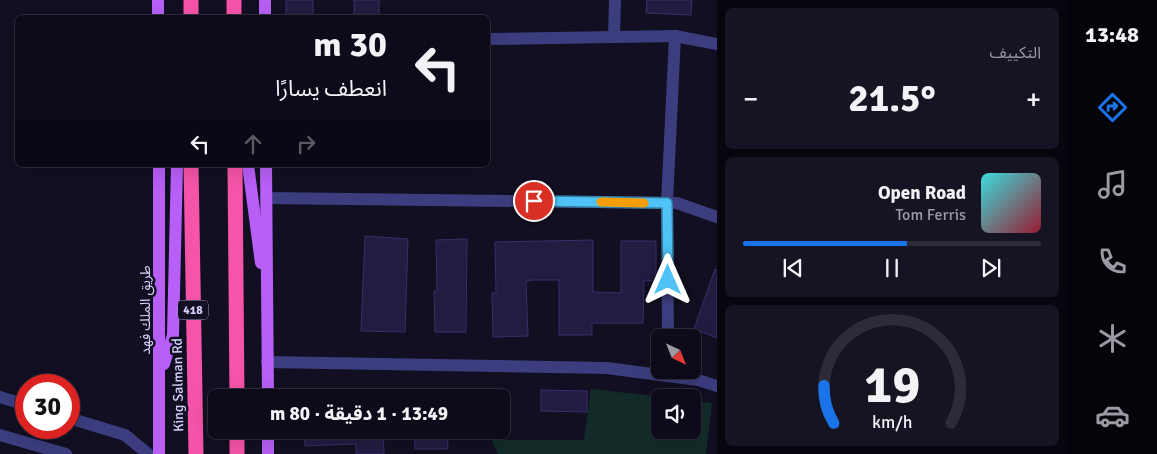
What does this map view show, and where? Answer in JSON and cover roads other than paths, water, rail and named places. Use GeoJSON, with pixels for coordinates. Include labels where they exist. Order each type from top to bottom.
{"type":"FeatureCollection","features":[{"type":"Feature","properties":{"kind":"highway"},"geometry":{"type":"LineString","coordinates":[[191,0],[191,15]]}},
{"type":"Feature","properties":{"kind":"highway"},"geometry":{"type":"LineString","coordinates":[[234,0],[234,15]]}},
{"type":"Feature","properties":{"kind":"highway","name":"King Salman Rd"},"geometry":{"type":"LineString","coordinates":[[191,167],[196,454]]}},
{"type":"Feature","properties":{"kind":"highway"},"geometry":{"type":"LineString","coordinates":[[235,167],[237,389]]}},
{"type":"Feature","properties":{"kind":"highway"},"geometry":{"type":"LineString","coordinates":[[237,439],[237,454]]}},
{"type":"Feature","properties":{"kind":"main road"},"geometry":{"type":"LineString","coordinates":[[158,0],[158,15]]}},
{"type":"Feature","properties":{"kind":"main road"},"geometry":{"type":"LineString","coordinates":[[265,0],[265,15]]}},
{"type":"Feature","properties":{"kind":"main road","name":"طريق الملك فهد"},"geometry":{"type":"LineString","coordinates":[[159,167],[161,375],[159,454]]}},
{"type":"Feature","properties":{"kind":"main road"},"geometry":{"type":"LineString","coordinates":[[161,375],[173,335],[176,167]]}},
{"type":"Feature","properties":{"kind":"main road"},"geometry":{"type":"LineString","coordinates":[[248,167],[257,244],[267,287]]}},
{"type":"Feature","properties":{"kind":"main road"},"geometry":{"type":"LineString","coordinates":[[266,167],[268,389]]}},
{"type":"Feature","properties":{"kind":"main road"},"geometry":{"type":"LineString","coordinates":[[268,439],[268,454]]}},
{"type":"Feature","properties":{"kind":"street"},"geometry":{"type":"LineString","coordinates":[[614,37],[615,0]]}},
{"type":"Feature","properties":{"kind":"street"},"geometry":{"type":"LineString","coordinates":[[668,329],[667,203],[675,36]]}},
{"type":"Feature","properties":{"kind":"street"},"geometry":{"type":"LineString","coordinates":[[490,39],[675,36],[717,44]]}},
{"type":"Feature","properties":{"kind":"street"},"geometry":{"type":"LineString","coordinates":[[266,198],[677,203],[717,217]]}},
{"type":"Feature","properties":{"kind":"street"},"geometry":{"type":"LineString","coordinates":[[267,362],[607,368],[651,372]]}},
{"type":"Feature","properties":{"kind":"street"},"geometry":{"type":"LineString","coordinates":[[691,379],[717,386]]}},
{"type":"Feature","properties":{"kind":"street"},"geometry":{"type":"LineString","coordinates":[[0,397],[15,402]]}},
{"type":"Feature","properties":{"kind":"street"},"geometry":{"type":"LineString","coordinates":[[80,421],[126,435],[148,454]]}},
{"type":"Feature","properties":{"kind":"street"},"geometry":{"type":"LineString","coordinates":[[0,436],[66,454]]}}]}
